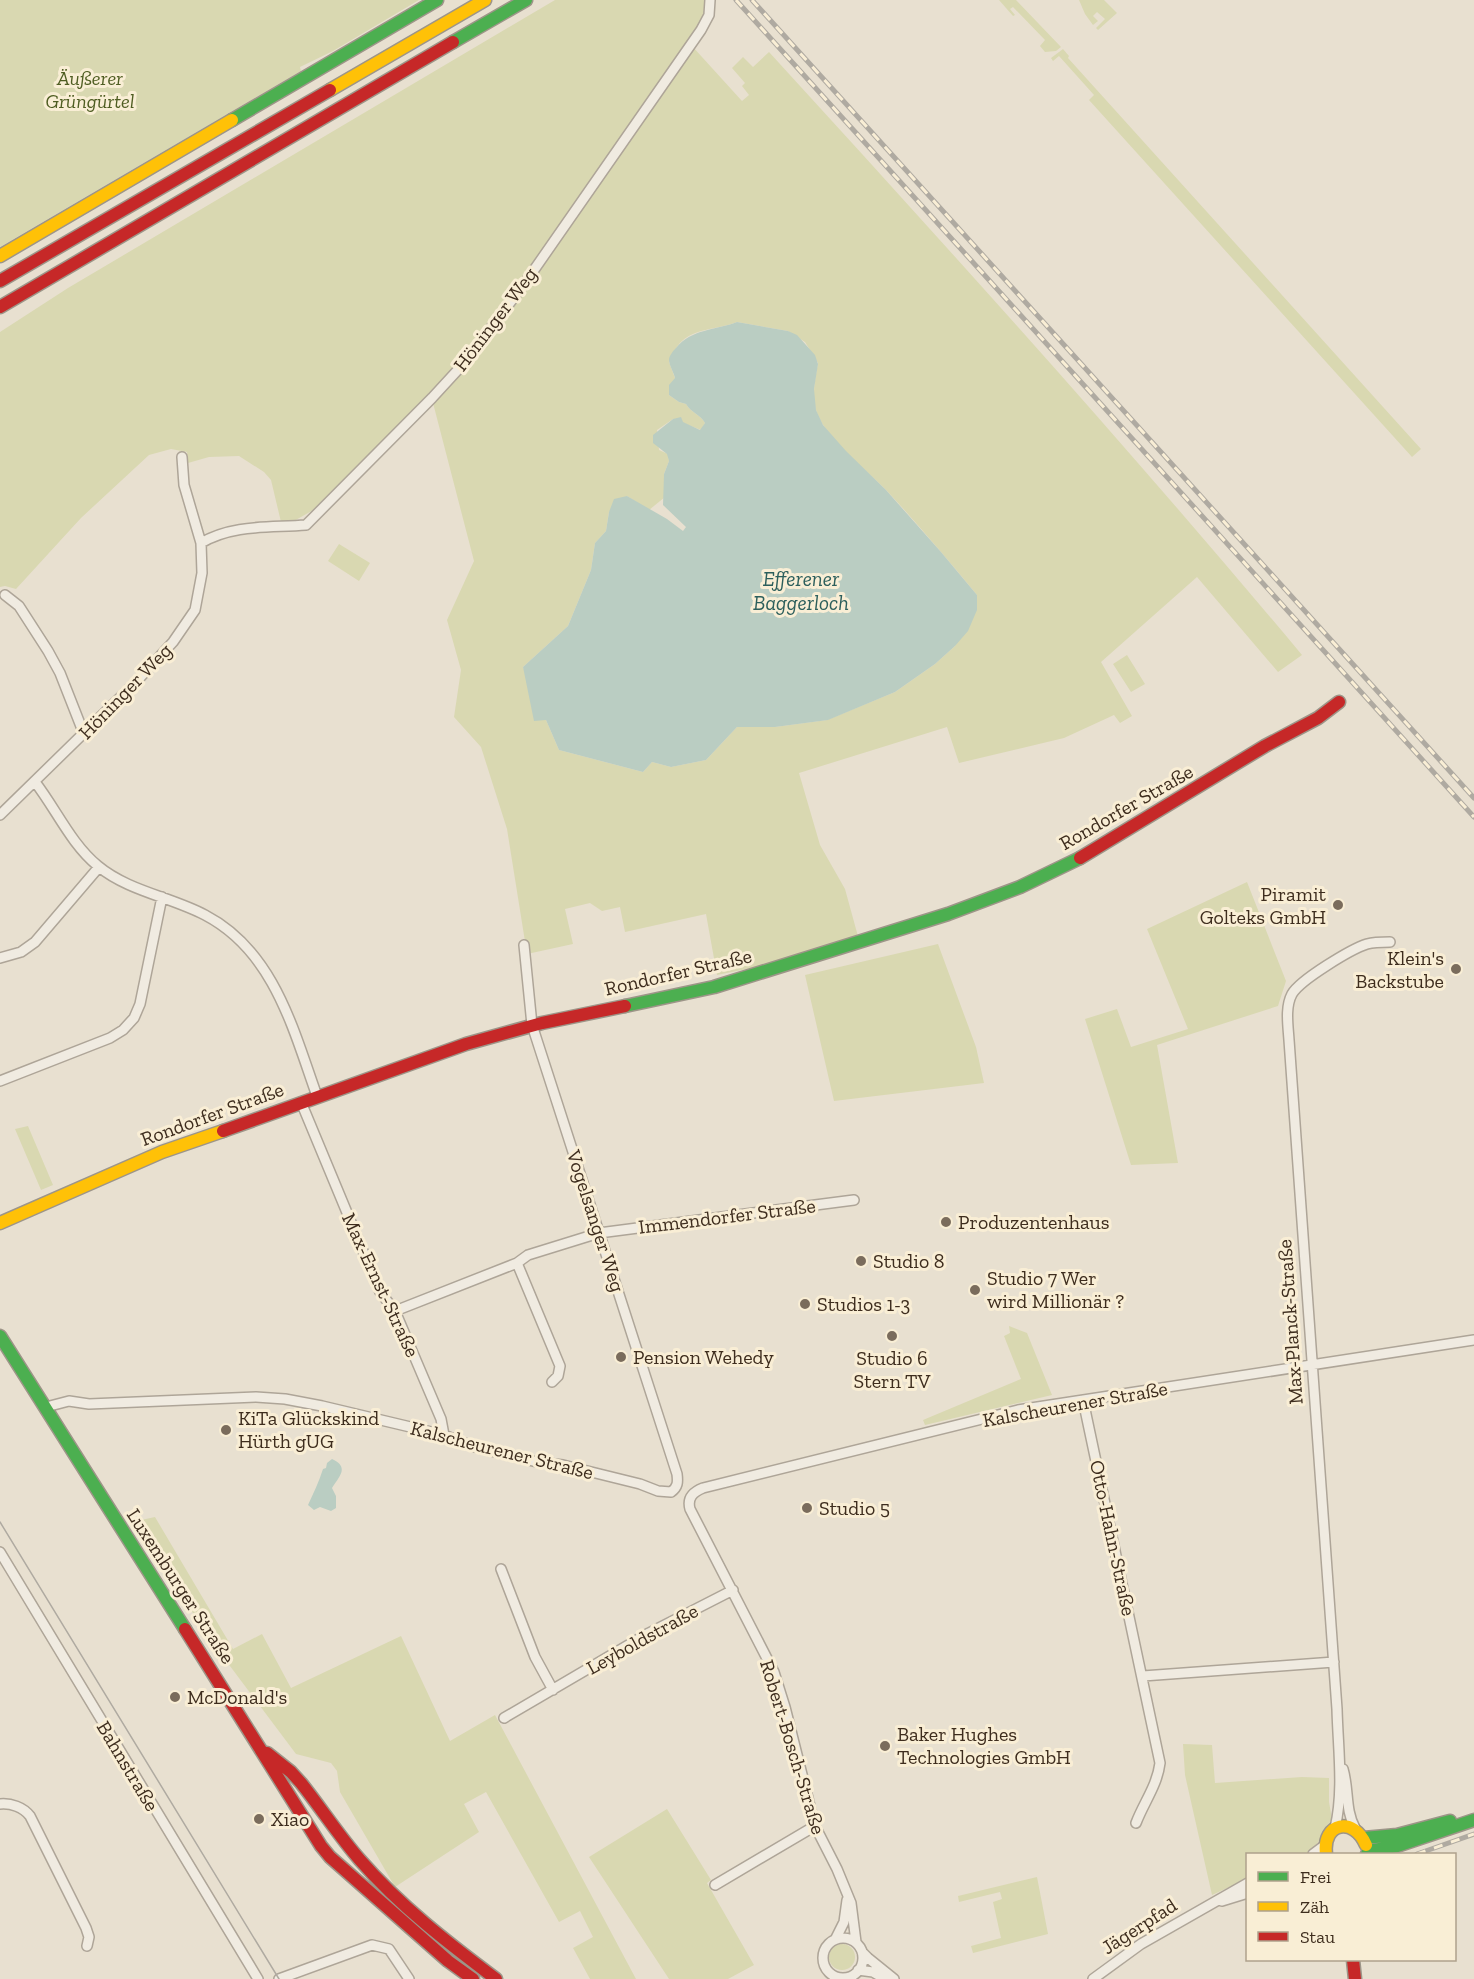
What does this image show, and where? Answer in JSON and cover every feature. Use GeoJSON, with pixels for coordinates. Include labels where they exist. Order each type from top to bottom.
{"type":"FeatureCollection","features":[{"type":"Feature","properties":{"kind":"main road"},"geometry":{"type":"LineString","coordinates":[[0,256],[437,0]]}},
{"type":"Feature","properties":{"kind":"main road"},"geometry":{"type":"LineString","coordinates":[[0,281],[485,0]]}},
{"type":"Feature","properties":{"kind":"main road"},"geometry":{"type":"LineString","coordinates":[[0,307],[526,0]]}},
{"type":"Feature","properties":{"kind":"main road"},"geometry":{"type":"LineString","coordinates":[[178,177],[336,59]]}},
{"type":"Feature","properties":{"kind":"main road"},"geometry":{"type":"LineString","coordinates":[[0,312],[18,297]]}},
{"type":"Feature","properties":{"kind":"main road","name":"Rondorfer Straße"},"geometry":{"type":"LineString","coordinates":[[0,1223],[162,1152],[466,1044],[532,1025],[714,987],[948,914],[1020,887],[1119,836],[1265,746],[1318,718],[1339,702]]}},
{"type":"Feature","properties":{"kind":"main road","name":"Luxemburger Straße"},"geometry":{"type":"LineString","coordinates":[[0,1336],[4,1350],[46,1407],[315,1837],[330,1857],[448,1961],[473,1979]]}},
{"type":"Feature","properties":{"kind":"main road"},"geometry":{"type":"LineString","coordinates":[[259,1745],[300,1783],[360,1859],[388,1889],[452,1947],[496,1979]]}},
{"type":"Feature","properties":{"kind":"main road"},"geometry":{"type":"LineString","coordinates":[[1364,1838],[1378,1838],[1416,1831],[1474,1814]]}},
{"type":"Feature","properties":{"kind":"main road"},"geometry":{"type":"LineString","coordinates":[[1367,1853],[1397,1846],[1474,1820]]}},
{"type":"Feature","properties":{"kind":"main road"},"geometry":{"type":"LineString","coordinates":[[1325,1850],[1329,1833],[1341,1826],[1355,1828],[1364,1838],[1365,1853]]}},
{"type":"Feature","properties":{"kind":"main road"},"geometry":{"type":"LineString","coordinates":[[1353,1961],[1355,1979]]}},
{"type":"Feature","properties":{"kind":"street","name":"Höninger Weg"},"geometry":{"type":"LineString","coordinates":[[201,543],[234,530],[306,525],[439,391],[480,342],[701,30],[708,15],[710,0]]}},
{"type":"Feature","properties":{"kind":"street","name":"Höninger Weg"},"geometry":{"type":"LineString","coordinates":[[0,815],[135,683],[186,626],[195,610],[202,573],[201,543],[184,485],[182,457]]}},
{"type":"Feature","properties":{"kind":"street"},"geometry":{"type":"LineString","coordinates":[[5,595],[19,606],[48,651],[60,673],[84,734]]}},
{"type":"Feature","properties":{"kind":"street"},"geometry":{"type":"LineString","coordinates":[[35,782],[81,849],[99,867],[125,882],[205,915],[231,932],[254,954],[279,996],[317,1096]]}},
{"type":"Feature","properties":{"kind":"street"},"geometry":{"type":"LineString","coordinates":[[0,958],[21,952],[35,942],[99,867]]}},
{"type":"Feature","properties":{"kind":"street"},"geometry":{"type":"LineString","coordinates":[[0,1081],[111,1038],[123,1030],[134,1018],[145,985],[162,897]]}},
{"type":"Feature","properties":{"kind":"street","name":"Max-Planck-Straße"},"geometry":{"type":"LineString","coordinates":[[1335,1828],[1338,1814],[1340,1762],[1288,1005],[1296,988],[1306,979],[1357,948],[1370,943],[1390,942]]}},
{"type":"Feature","properties":{"kind":"street","name":"Vogelsanger Weg"},"geometry":{"type":"LineString","coordinates":[[524,945],[532,1025],[677,1474],[678,1483],[671,1492]]}},
{"type":"Feature","properties":{"kind":"street","name":"Max-Ernst-Straße"},"geometry":{"type":"LineString","coordinates":[[301,1102],[380,1292],[396,1311],[441,1419],[444,1435]]}},
{"type":"Feature","properties":{"kind":"street","name":"Immendorfer Straße"},"geometry":{"type":"LineString","coordinates":[[396,1311],[518,1263],[528,1255],[599,1233],[854,1200]]}},
{"type":"Feature","properties":{"kind":"street"},"geometry":{"type":"LineString","coordinates":[[518,1263],[560,1366],[558,1376],[552,1382]]}},
{"type":"Feature","properties":{"kind":"street","name":"Kalscheurener Straße"},"geometry":{"type":"LineString","coordinates":[[688,1503],[693,1494],[703,1488],[1018,1410],[1474,1340]]}},
{"type":"Feature","properties":{"kind":"street","name":"Kalscheurener Straße"},"geometry":{"type":"LineString","coordinates":[[46,1407],[69,1401],[88,1404],[266,1397],[322,1406],[444,1435],[475,1447],[537,1462],[563,1465],[640,1484],[658,1491],[671,1492]]}},
{"type":"Feature","properties":{"kind":"street","name":"Otto-Hahn-Straße"},"geometry":{"type":"LineString","coordinates":[[1083,1400],[1160,1763],[1159,1776],[1136,1823]]}},
{"type":"Feature","properties":{"kind":"street","name":"Robert-Bosch-Straße"},"geometry":{"type":"LineString","coordinates":[[688,1503],[778,1684],[815,1826],[837,1869],[847,1895],[854,1916],[856,1942]]}},
{"type":"Feature","properties":{"kind":"street","name":"Bahnstraße"},"geometry":{"type":"LineString","coordinates":[[0,1552],[258,1979]]}},
{"type":"Feature","properties":{"kind":"street"},"geometry":{"type":"LineString","coordinates":[[501,1569],[536,1657],[553,1690]]}},
{"type":"Feature","properties":{"kind":"street","name":"Leyboldstraße"},"geometry":{"type":"LineString","coordinates":[[504,1718],[649,1633],[733,1590]]}},
{"type":"Feature","properties":{"kind":"street"},"geometry":{"type":"LineString","coordinates":[[1143,1676],[1334,1662]]}},
{"type":"Feature","properties":{"kind":"street","name":"Max-Planck-Straße"},"geometry":{"type":"LineString","coordinates":[[1340,1762],[1346,1780],[1349,1812],[1355,1828]]}},
{"type":"Feature","properties":{"kind":"street"},"geometry":{"type":"LineString","coordinates":[[0,1804],[19,1807],[26,1810],[30,1816],[86,1928],[89,1937],[87,1946]]}},
{"type":"Feature","properties":{"kind":"street"},"geometry":{"type":"LineString","coordinates":[[715,1885],[815,1826]]}},
{"type":"Feature","properties":{"kind":"street"},"geometry":{"type":"LineString","coordinates":[[1206,1906],[1246,1884]]}},
{"type":"Feature","properties":{"kind":"street"},"geometry":{"type":"LineString","coordinates":[[1206,1906],[1246,1894]]}},
{"type":"Feature","properties":{"kind":"street","name":"Robert-Bosch-Straße"},"geometry":{"type":"LineString","coordinates":[[836,1938],[844,1922],[847,1895]]}},
{"type":"Feature","properties":{"kind":"street","name":"Jägerpfad"},"geometry":{"type":"LineString","coordinates":[[1093,1979],[1141,1944],[1206,1906]]}},
{"type":"Feature","properties":{"kind":"street"},"geometry":{"type":"LineString","coordinates":[[862,1952],[862,1965],[858,1970],[845,1978],[828,1975],[822,1961],[823,1951],[828,1943],[836,1938],[846,1937],[856,1942],[862,1952],[894,1979]]}},
{"type":"Feature","properties":{"kind":"street"},"geometry":{"type":"LineString","coordinates":[[279,1979],[372,1945],[389,1949],[409,1979]]}},
{"type":"Feature","properties":{"kind":"street"},"geometry":{"type":"LineString","coordinates":[[858,1970],[873,1972],[885,1979]]}},
{"type":"Feature","properties":{"kind":"green space","name":"Äußerer Grüngürtel"},"geometry":{"type":"Polygon","coordinates":[[[0,0],[419,0],[333,51],[300,67],[301,71],[0,247],[0,0]]]}},
{"type":"Feature","properties":{"kind":"green space"},"geometry":{"type":"Polygon","coordinates":[[[555,0],[705,0],[699,28],[559,228],[479,337],[427,397],[315,509],[294,521],[281,522],[271,480],[264,472],[239,456],[209,457],[188,463],[187,452],[171,449],[149,455],[81,518],[16,589],[0,587],[0,332],[68,288],[555,0]]]}},
{"type":"Feature","properties":{"kind":"green space"},"geometry":{"type":"Polygon","coordinates":[[[999,0],[1016,0],[1061,47],[1056,51],[1045,52],[1040,46],[1045,40],[1013,7],[1010,9],[1015,15],[1013,16],[999,0]]]}},
{"type":"Feature","properties":{"kind":"green space"},"geometry":{"type":"Polygon","coordinates":[[[1079,0],[1104,0],[1117,13],[1098,30],[1096,28],[1105,19],[1097,12],[1093,16],[1098,21],[1093,25],[1079,0]]]}},
{"type":"Feature","properties":{"kind":"green space"},"geometry":{"type":"Polygon","coordinates":[[[692,46],[742,101],[749,95],[742,86],[745,83],[732,68],[743,57],[753,67],[769,52],[1039,350],[1302,655],[1278,672],[1197,577],[1101,662],[1132,716],[1120,723],[1114,715],[1064,738],[959,763],[947,727],[799,773],[820,845],[845,889],[859,940],[792,960],[717,975],[706,914],[625,932],[620,907],[602,911],[590,903],[565,909],[573,944],[527,954],[507,829],[481,747],[454,717],[461,670],[447,620],[474,561],[433,403],[692,46]],[[737,322],[701,331],[678,345],[669,362],[675,378],[669,395],[686,404],[705,423],[701,430],[673,419],[657,430],[659,450],[668,454],[669,461],[664,474],[665,497],[649,510],[627,496],[609,512],[606,531],[595,543],[591,570],[568,626],[523,667],[559,750],[643,772],[652,762],[671,767],[706,760],[737,727],[775,727],[827,720],[895,692],[935,664],[955,646],[977,595],[899,504],[830,435],[817,413],[814,401],[818,363],[805,342],[788,331],[737,322]]]}},
{"type":"Feature","properties":{"kind":"green space"},"geometry":{"type":"Polygon","coordinates":[[[1063,49],[1069,56],[1068,58],[1421,449],[1412,457],[1089,100],[1094,95],[1059,56],[1053,61],[1051,58],[1063,49]]]}},
{"type":"Feature","properties":{"kind":"green space"},"geometry":{"type":"Polygon","coordinates":[[[339,544],[370,563],[359,581],[328,561],[339,544]]]}},
{"type":"Feature","properties":{"kind":"green space"},"geometry":{"type":"Polygon","coordinates":[[[1127,655],[1145,684],[1131,692],[1113,664],[1127,655]]]}},
{"type":"Feature","properties":{"kind":"green space"},"geometry":{"type":"Polygon","coordinates":[[[1247,882],[1286,981],[1278,1006],[1157,1045],[1178,1163],[1131,1165],[1085,1019],[1117,1009],[1131,1047],[1188,1029],[1147,929],[1247,882]]]}},
{"type":"Feature","properties":{"kind":"green space"},"geometry":{"type":"Polygon","coordinates":[[[938,944],[976,1047],[984,1083],[834,1101],[805,975],[938,944]]]}},
{"type":"Feature","properties":{"kind":"green space"},"geometry":{"type":"Polygon","coordinates":[[[28,1126],[53,1185],[41,1190],[15,1129],[28,1126]]]}},
{"type":"Feature","properties":{"kind":"green space"},"geometry":{"type":"Polygon","coordinates":[[[1009,1326],[1027,1333],[1052,1395],[925,1425],[923,1420],[1021,1379],[1004,1336],[1010,1333],[1009,1326]]]}},
{"type":"Feature","properties":{"kind":"green space"},"geometry":{"type":"Polygon","coordinates":[[[155,1517],[233,1649],[262,1634],[291,1688],[401,1636],[450,1741],[495,1715],[636,1979],[590,1979],[573,1948],[593,1937],[580,1911],[559,1922],[486,1792],[464,1804],[479,1832],[395,1887],[340,1792],[337,1771],[331,1763],[296,1754],[215,1646],[132,1522],[155,1517]]]}},
{"type":"Feature","properties":{"kind":"green space"},"geometry":{"type":"Polygon","coordinates":[[[1183,1744],[1212,1745],[1215,1783],[1302,1777],[1329,1778],[1332,1819],[1317,1844],[1308,1853],[1246,1853],[1246,1879],[1212,1895],[1185,1775],[1183,1744]]]}},
{"type":"Feature","properties":{"kind":"green space"},"geometry":{"type":"Polygon","coordinates":[[[667,1809],[711,1880],[707,1883],[754,1965],[728,1979],[669,1979],[589,1857],[667,1809]]]}},
{"type":"Feature","properties":{"kind":"green space"},"geometry":{"type":"Polygon","coordinates":[[[1037,1877],[1048,1934],[973,1953],[971,1946],[1001,1938],[993,1902],[1002,1899],[1000,1892],[959,1902],[958,1896],[1037,1877]]]}},
{"type":"Feature","properties":{"kind":"green space"},"geometry":{"type":"Polygon","coordinates":[[[842,1944],[851,1948],[855,1957],[851,1966],[842,1970],[833,1966],[829,1957],[833,1948],[842,1944]]]}},
{"type":"Feature","properties":{"kind":"water","name":"Efferener Baggerloch"},"geometry":{"type":"Polygon","coordinates":[[[737,322],[788,331],[797,335],[815,355],[818,364],[814,389],[816,410],[823,425],[886,490],[977,595],[977,610],[968,631],[935,664],[895,692],[828,720],[775,727],[737,727],[706,760],[671,767],[652,762],[643,772],[559,750],[546,720],[534,721],[523,667],[568,626],[591,570],[595,543],[606,531],[614,499],[627,496],[683,531],[686,527],[663,505],[664,474],[669,461],[667,454],[653,443],[653,435],[673,419],[681,417],[683,422],[700,430],[705,423],[686,404],[669,395],[669,385],[675,378],[669,358],[675,349],[689,337],[737,322]]]}},
{"type":"Feature","properties":{"kind":"water"},"geometry":{"type":"Polygon","coordinates":[[[332,1459],[341,1465],[342,1469],[332,1488],[336,1496],[336,1508],[331,1511],[320,1507],[314,1510],[308,1505],[323,1469],[332,1459]]]}},
{"type":"Feature","properties":{"kind":"tram line"},"geometry":{"type":"LineString","coordinates":[[0,1522],[279,1979]]}},
{"type":"Feature","properties":{"kind":"railway"},"geometry":{"type":"LineString","coordinates":[[736,0],[1474,817]]}},
{"type":"Feature","properties":{"kind":"railway"},"geometry":{"type":"LineString","coordinates":[[752,0],[1474,798]]}},
{"type":"Feature","properties":{"kind":"railway"},"geometry":{"type":"LineString","coordinates":[[1420,1853],[1474,1834]]}},
{"type":"Feature","properties":{"kind":"traffic: fast"},"geometry":{"type":"LineString","coordinates":[[232,120],[437,0]]}},
{"type":"Feature","properties":{"kind":"traffic: fast"},"geometry":{"type":"LineString","coordinates":[[453,42],[526,0]]}},
{"type":"Feature","properties":{"kind":"traffic: fast"},"geometry":{"type":"LineString","coordinates":[[625,1006],[714,987],[948,914],[1020,887],[1080,858]]}},
{"type":"Feature","properties":{"kind":"traffic: fast"},"geometry":{"type":"LineString","coordinates":[[0,1336],[185,1629]]}},
{"type":"Feature","properties":{"kind":"traffic: fast"},"geometry":{"type":"LineString","coordinates":[[1369,1853],[1474,1820]]}},
{"type":"Feature","properties":{"kind":"traffic: fast"},"geometry":{"type":"LineString","coordinates":[[1364,1838],[1397,1835],[1450,1821]]}},
{"type":"Feature","properties":{"kind":"traffic: slow"},"geometry":{"type":"LineString","coordinates":[[330,90],[485,0]]}},
{"type":"Feature","properties":{"kind":"traffic: slow"},"geometry":{"type":"LineString","coordinates":[[0,256],[232,120]]}},
{"type":"Feature","properties":{"kind":"traffic: slow"},"geometry":{"type":"LineString","coordinates":[[0,1223],[162,1152],[223,1131]]}},
{"type":"Feature","properties":{"kind":"traffic: slow"},"geometry":{"type":"LineString","coordinates":[[1326,1853],[1329,1835],[1334,1829],[1340,1827],[1354,1830],[1366,1845]]}},
{"type":"Feature","properties":{"kind":"traffic: jam"},"geometry":{"type":"LineString","coordinates":[[0,307],[453,42]]}},
{"type":"Feature","properties":{"kind":"traffic: jam"},"geometry":{"type":"LineString","coordinates":[[0,281],[330,90]]}},
{"type":"Feature","properties":{"kind":"traffic: jam"},"geometry":{"type":"LineString","coordinates":[[1080,858],[1265,746],[1318,718],[1339,702]]}},
{"type":"Feature","properties":{"kind":"traffic: jam"},"geometry":{"type":"LineString","coordinates":[[223,1131],[466,1044],[542,1023],[625,1006]]}},
{"type":"Feature","properties":{"kind":"traffic: jam"},"geometry":{"type":"LineString","coordinates":[[185,1629],[330,1857],[448,1961],[473,1979]]}},
{"type":"Feature","properties":{"kind":"traffic: jam"},"geometry":{"type":"LineString","coordinates":[[267,1753],[301,1783],[352,1851],[391,1893],[442,1938],[496,1979]]}},
{"type":"Feature","properties":{"kind":"traffic: jam"},"geometry":{"type":"LineString","coordinates":[[1353,1961],[1355,1979]]}},
{"type":"Feature","properties":{"kind":"place","name":"Piramit Golteks GmbH"},"geometry":{"type":"Point","coordinates":[1338,905]}},
{"type":"Feature","properties":{"kind":"place","name":"Klein's Backstube"},"geometry":{"type":"Point","coordinates":[1456,969]}},
{"type":"Feature","properties":{"kind":"place","name":"Produzentenhaus"},"geometry":{"type":"Point","coordinates":[946,1222]}},
{"type":"Feature","properties":{"kind":"place","name":"Studio 8"},"geometry":{"type":"Point","coordinates":[861,1261]}},
{"type":"Feature","properties":{"kind":"place","name":"Studio 7 Wer wird Millionär ?"},"geometry":{"type":"Point","coordinates":[975,1290]}},
{"type":"Feature","properties":{"kind":"place","name":"Studios 1-3"},"geometry":{"type":"Point","coordinates":[805,1304]}},
{"type":"Feature","properties":{"kind":"place","name":"Studio 6 Stern TV"},"geometry":{"type":"Point","coordinates":[892,1336]}},
{"type":"Feature","properties":{"kind":"place","name":"Pension Wehedy"},"geometry":{"type":"Point","coordinates":[621,1357]}},
{"type":"Feature","properties":{"kind":"place","name":"KiTa Glückskind Hürth gUG"},"geometry":{"type":"Point","coordinates":[226,1430]}},
{"type":"Feature","properties":{"kind":"place","name":"Studio 5"},"geometry":{"type":"Point","coordinates":[807,1508]}},
{"type":"Feature","properties":{"kind":"place","name":"McDonald's"},"geometry":{"type":"Point","coordinates":[175,1697]}},
{"type":"Feature","properties":{"kind":"place","name":"Baker Hughes Technologies GmbH"},"geometry":{"type":"Point","coordinates":[885,1746]}},
{"type":"Feature","properties":{"kind":"place","name":"Xiao"},"geometry":{"type":"Point","coordinates":[259,1819]}}]}
